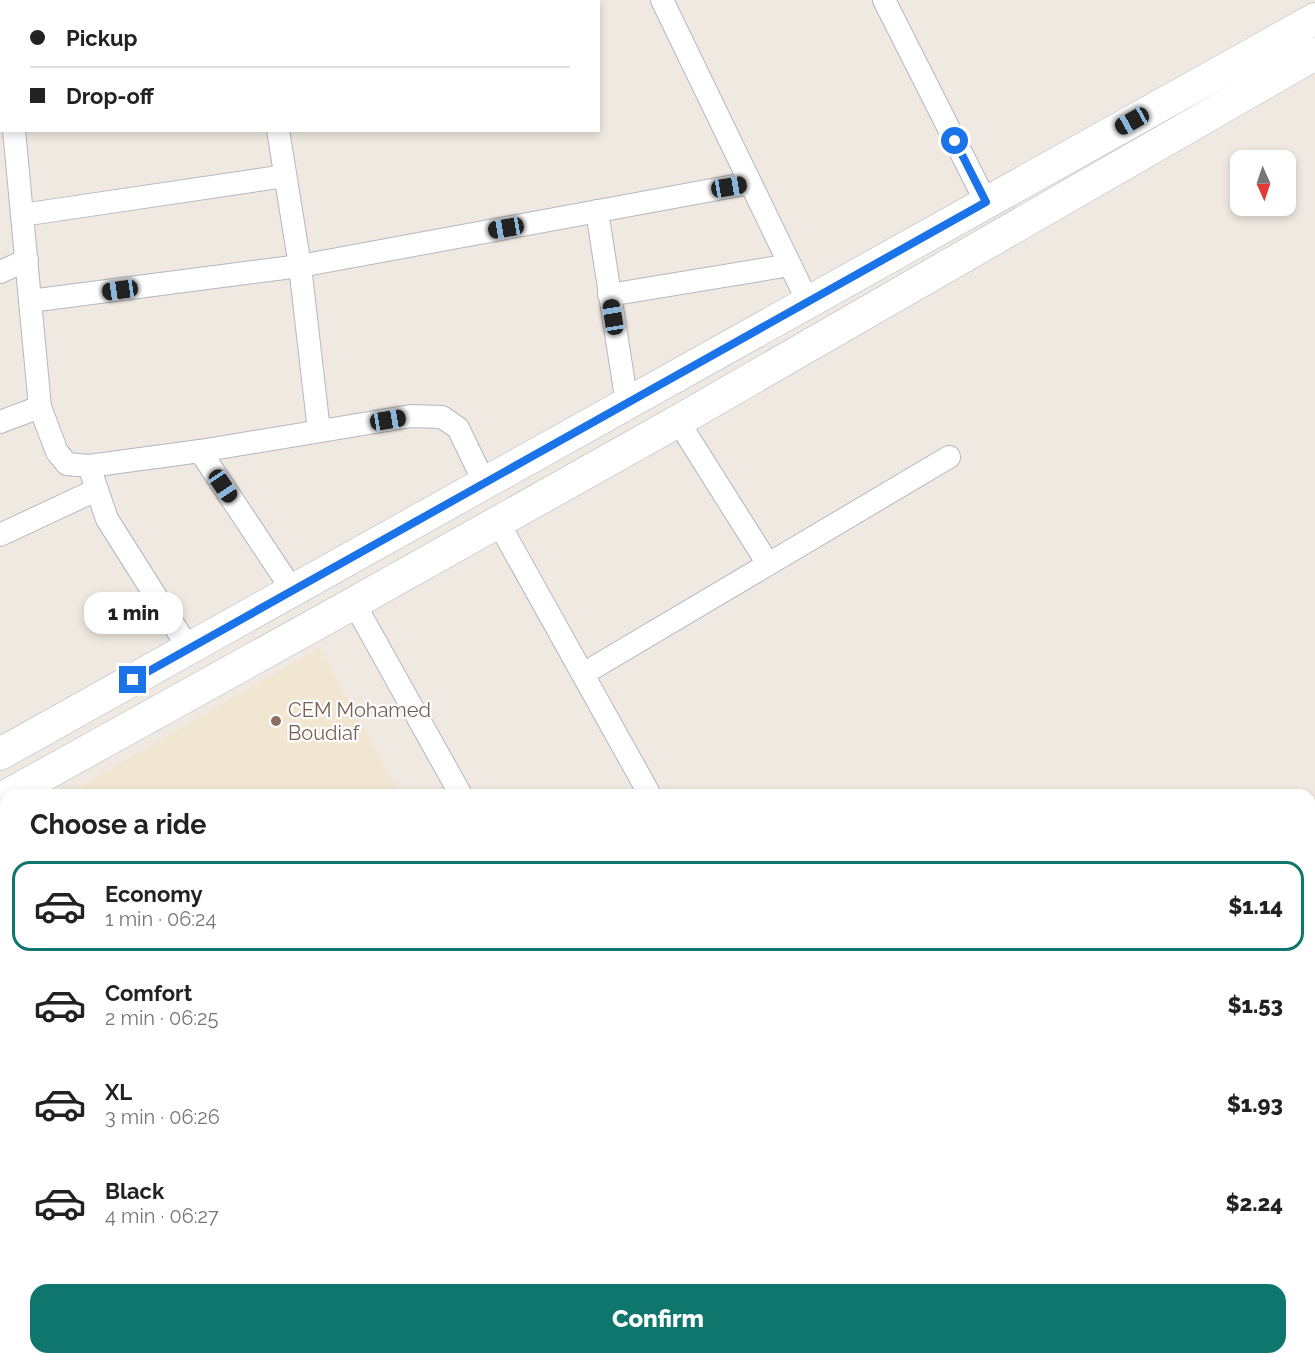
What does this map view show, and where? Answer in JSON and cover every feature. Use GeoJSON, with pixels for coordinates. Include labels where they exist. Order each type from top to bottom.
{"type":"FeatureCollection","features":[{"type":"Feature","properties":{"kind":"main road"},"geometry":{"type":"LineString","coordinates":[[0,753],[1315,19]]}},
{"type":"Feature","properties":{"kind":"main road"},"geometry":{"type":"LineString","coordinates":[[20,789],[678,421],[1305,60],[1278,40]]}},
{"type":"Feature","properties":{"kind":"street"},"geometry":{"type":"LineString","coordinates":[[662,0],[808,302]]}},
{"type":"Feature","properties":{"kind":"street"},"geometry":{"type":"LineString","coordinates":[[884,0],[986,202]]}},
{"type":"Feature","properties":{"kind":"street"},"geometry":{"type":"LineString","coordinates":[[14,132],[40,407],[57,452],[68,464],[90,466],[200,451],[411,416],[442,417],[458,428],[485,484]]}},
{"type":"Feature","properties":{"kind":"street"},"geometry":{"type":"LineString","coordinates":[[278,132],[300,266],[320,431]]}},
{"type":"Feature","properties":{"kind":"street"},"geometry":{"type":"LineString","coordinates":[[22,215],[285,176]]}},
{"type":"Feature","properties":{"kind":"street"},"geometry":{"type":"LineString","coordinates":[[30,301],[300,266],[750,183]]}},
{"type":"Feature","properties":{"kind":"street"},"geometry":{"type":"LineString","coordinates":[[597,211],[627,404]]}},
{"type":"Feature","properties":{"kind":"street"},"geometry":{"type":"LineString","coordinates":[[0,272],[27,260]]}},
{"type":"Feature","properties":{"kind":"street"},"geometry":{"type":"LineString","coordinates":[[609,295],[790,265]]}},
{"type":"Feature","properties":{"kind":"street"},"geometry":{"type":"LineString","coordinates":[[0,422],[40,407]]}},
{"type":"Feature","properties":{"kind":"street"},"geometry":{"type":"LineString","coordinates":[[678,421],[768,564]]}},
{"type":"Feature","properties":{"kind":"street"},"geometry":{"type":"LineString","coordinates":[[200,451],[293,591]]}},
{"type":"Feature","properties":{"kind":"street"},"geometry":{"type":"LineString","coordinates":[[583,674],[949,457]]}},
{"type":"Feature","properties":{"kind":"street"},"geometry":{"type":"LineString","coordinates":[[90,466],[107,519],[189,649]]}},
{"type":"Feature","properties":{"kind":"street"},"geometry":{"type":"LineString","coordinates":[[0,535],[96,490]]}},
{"type":"Feature","properties":{"kind":"street"},"geometry":{"type":"LineString","coordinates":[[498,522],[647,789]]}},
{"type":"Feature","properties":{"kind":"street"},"geometry":{"type":"LineString","coordinates":[[354,603],[458,789]]}},
{"type":"Feature","properties":{"kind":"shaded area","name":"CEM Mohamed Boudiaf"},"geometry":{"type":"Polygon","coordinates":[[[319,648],[398,789],[76,789],[319,648]]]}},
{"type":"Feature","properties":{"kind":"place","name":"CEM Mohamed Boudiaf"},"geometry":{"type":"Point","coordinates":[276,721]}},
{"type":"Feature","properties":{"kind":"route"},"geometry":{"type":"LineString","coordinates":[[133,680],[986,202],[955,141]]}}]}
